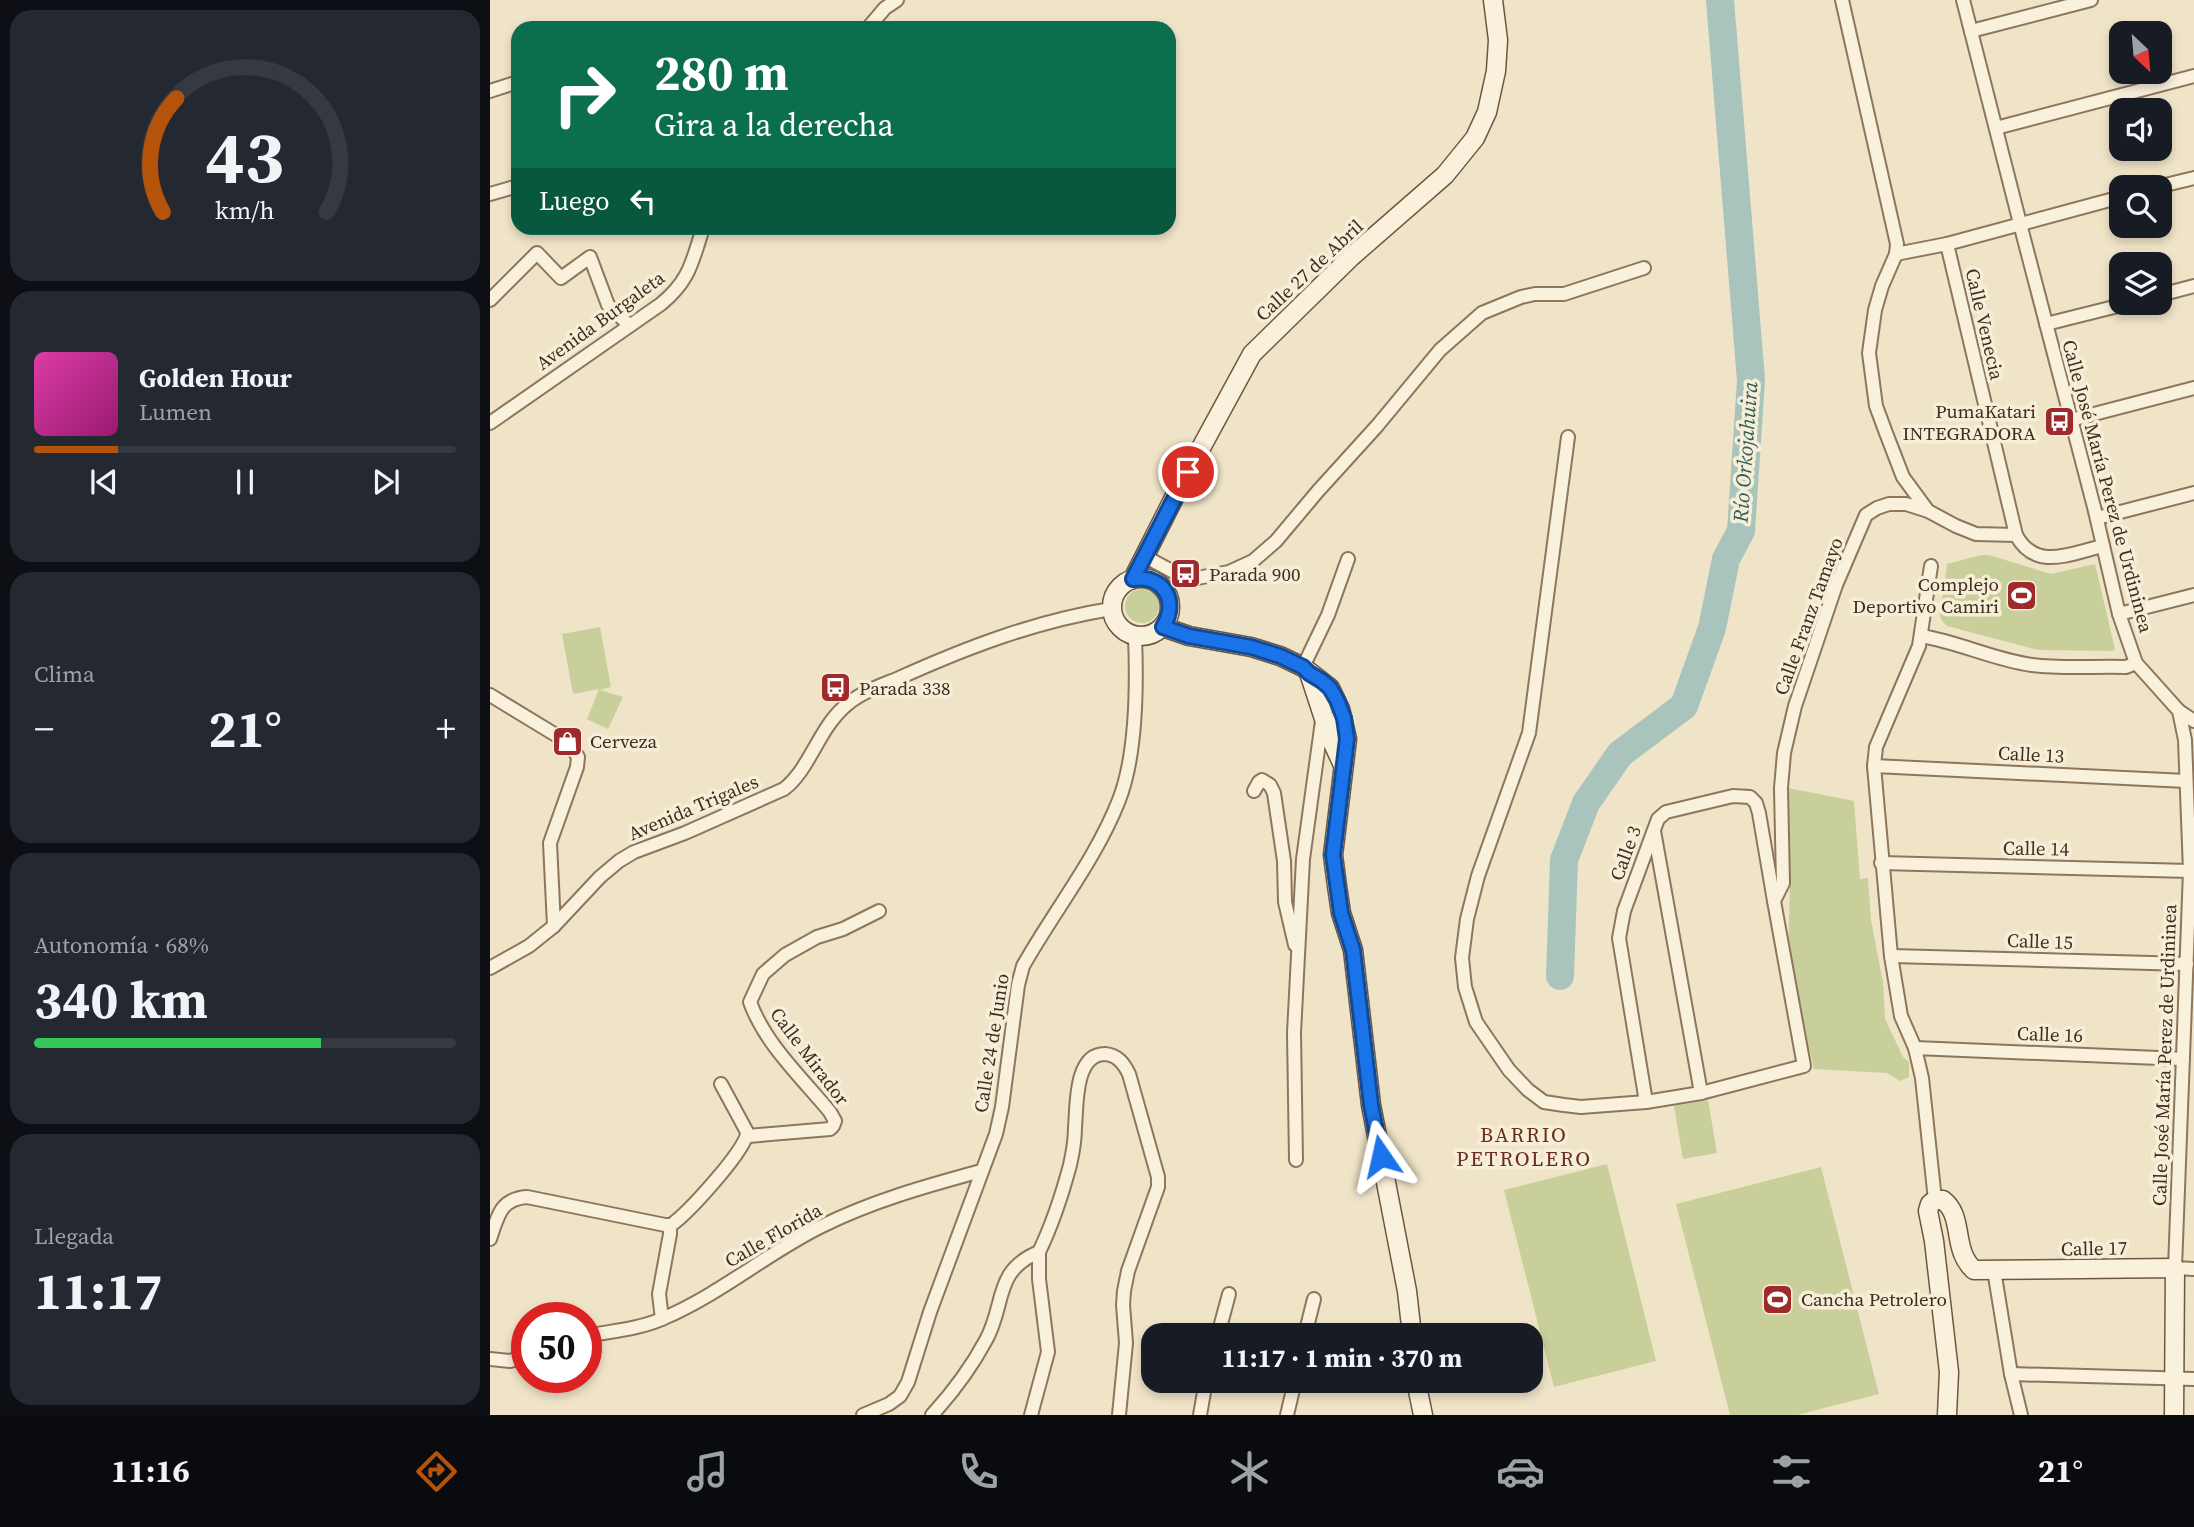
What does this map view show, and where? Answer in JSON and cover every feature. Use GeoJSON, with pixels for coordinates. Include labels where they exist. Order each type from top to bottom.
{"type":"FeatureCollection","features":[{"type":"Feature","properties":{"kind":"main road","name":"Calle 27 de Abril"},"geometry":{"type":"LineString","coordinates":[[1133,579],[1252,354],[1351,257],[1445,175],[1475,138],[1487,112],[1496,71],[1498,40],[1493,0]]}},
{"type":"Feature","properties":{"kind":"main road"},"geometry":{"type":"LineString","coordinates":[[1133,579],[1151,580],[1160,584],[1166,592],[1170,610],[1163,627],[1150,635],[1135,636],[1126,633],[1113,618],[1112,599],[1124,583],[1133,579]]}},
{"type":"Feature","properties":{"kind":"main road"},"geometry":{"type":"LineString","coordinates":[[1163,627],[1189,636],[1251,647],[1280,656],[1306,670],[1330,688],[1340,709],[1347,739],[1333,855],[1336,886],[1353,950],[1371,1105],[1407,1291],[1411,1323]]}},
{"type":"Feature","properties":{"kind":"main road"},"geometry":{"type":"LineString","coordinates":[[1306,670],[1343,765]]}},
{"type":"Feature","properties":{"kind":"main road"},"geometry":{"type":"LineString","coordinates":[[1947,1415],[1948,1372],[1934,1241],[1928,1211],[1930,1204],[1935,1200],[1943,1200],[1954,1212],[1959,1247],[1969,1265],[1974,1270],[1994,1270]]}},
{"type":"Feature","properties":{"kind":"main road"},"geometry":{"type":"LineString","coordinates":[[2174,1415],[2175,1268]]}},
{"type":"Feature","properties":{"kind":"main road","name":"Calle 17"},"geometry":{"type":"LineString","coordinates":[[1994,1270],[2175,1268]]}},
{"type":"Feature","properties":{"kind":"main road"},"geometry":{"type":"LineString","coordinates":[[1418,1393],[1423,1415]]}},
{"type":"Feature","properties":{"kind":"street"},"geometry":{"type":"LineString","coordinates":[[874,0],[885,8]]}},
{"type":"Feature","properties":{"kind":"street"},"geometry":{"type":"LineString","coordinates":[[874,21],[885,8],[897,0]]}},
{"type":"Feature","properties":{"kind":"street"},"geometry":{"type":"LineString","coordinates":[[1842,0],[1898,244],[1875,310],[1869,353],[1876,406],[1903,477],[1928,511],[1976,534],[2016,535],[2021,545],[2041,557],[2053,558],[2103,545]]}},
{"type":"Feature","properties":{"kind":"street","name":"Calle José María Perez de Urdininea"},"geometry":{"type":"LineString","coordinates":[[1964,0],[2097,518],[2119,614],[2136,663],[2179,711],[2185,740],[2190,870],[2175,1268]]}},
{"type":"Feature","properties":{"kind":"street"},"geometry":{"type":"LineString","coordinates":[[1972,31],[2091,0]]}},
{"type":"Feature","properties":{"kind":"street"},"geometry":{"type":"LineString","coordinates":[[1996,128],[2194,76]]}},
{"type":"Feature","properties":{"kind":"street"},"geometry":{"type":"LineString","coordinates":[[490,91],[511,84]]}},
{"type":"Feature","properties":{"kind":"street"},"geometry":{"type":"LineString","coordinates":[[2172,183],[2194,178]]}},
{"type":"Feature","properties":{"kind":"street"},"geometry":{"type":"LineString","coordinates":[[490,194],[511,188]]}},
{"type":"Feature","properties":{"kind":"street"},"geometry":{"type":"LineString","coordinates":[[1896,254],[1947,244],[2109,200]]}},
{"type":"Feature","properties":{"kind":"street","name":"Avenida Burgaleta"},"geometry":{"type":"LineString","coordinates":[[490,423],[661,304],[686,278],[701,235]]}},
{"type":"Feature","properties":{"kind":"street","name":"Calle Venecia"},"geometry":{"type":"LineString","coordinates":[[1947,244],[2016,535]]}},
{"type":"Feature","properties":{"kind":"street"},"geometry":{"type":"LineString","coordinates":[[490,300],[537,253],[561,278],[590,257],[608,305],[629,325]]}},
{"type":"Feature","properties":{"kind":"street"},"geometry":{"type":"LineString","coordinates":[[1144,555],[1181,576],[1192,579],[1229,572],[1253,561],[1276,541],[1440,350],[1482,313],[1521,297],[1564,294],[1644,268]]}},
{"type":"Feature","properties":{"kind":"street"},"geometry":{"type":"LineString","coordinates":[[2172,292],[2194,286]]}},
{"type":"Feature","properties":{"kind":"street"},"geometry":{"type":"LineString","coordinates":[[2046,324],[2109,308]]}},
{"type":"Feature","properties":{"kind":"street"},"geometry":{"type":"LineString","coordinates":[[2071,420],[2194,388]]}},
{"type":"Feature","properties":{"kind":"street"},"geometry":{"type":"LineString","coordinates":[[1568,437],[1529,733],[1478,876],[1467,919],[1462,958],[1465,987],[1476,1022],[1492,1047],[1528,1090],[1544,1102],[1581,1107],[1646,1102],[1701,1093],[1654,831]]}},
{"type":"Feature","properties":{"kind":"street"},"geometry":{"type":"LineString","coordinates":[[2097,518],[2194,493]]}},
{"type":"Feature","properties":{"kind":"street","name":"Calle Franz Tamayo"},"geometry":{"type":"LineString","coordinates":[[1701,1093],[1804,1066],[1774,901],[1783,883],[1781,788],[1784,753],[1795,706],[1836,585],[1866,515],[1889,504],[1906,504],[1928,511]]}},
{"type":"Feature","properties":{"kind":"street"},"geometry":{"type":"LineString","coordinates":[[1306,670],[1348,559]]}},
{"type":"Feature","properties":{"kind":"street"},"geometry":{"type":"LineString","coordinates":[[1931,566],[1919,646],[1877,747],[1874,766],[1891,956],[1901,1016],[1915,1048],[1922,1078],[1935,1200]]}},
{"type":"Feature","properties":{"kind":"street"},"geometry":{"type":"LineString","coordinates":[[2119,614],[2194,595]]}},
{"type":"Feature","properties":{"kind":"street","name":"Avenida Trigales"},"geometry":{"type":"LineString","coordinates":[[490,968],[529,946],[554,926],[619,860],[774,794],[794,782],[831,722],[843,708],[864,694],[938,660],[1005,634],[1069,615],[1111,608]]}},
{"type":"Feature","properties":{"kind":"street","name":"Calle 24 de Junio"},"geometry":{"type":"LineString","coordinates":[[876,1413],[900,1396],[908,1382],[930,1312],[996,1134],[1023,966],[1102,837],[1119,800],[1126,777],[1137,682],[1135,636]]}},
{"type":"Feature","properties":{"kind":"street"},"geometry":{"type":"LineString","coordinates":[[1921,636],[2033,665],[2126,667],[2136,663]]}},
{"type":"Feature","properties":{"kind":"street"},"geometry":{"type":"LineString","coordinates":[[490,695],[569,743],[578,757],[577,767],[550,843],[554,926]]}},
{"type":"Feature","properties":{"kind":"street"},"geometry":{"type":"LineString","coordinates":[[1296,1160],[1294,1033],[1303,859],[1323,718],[1340,709]]}},
{"type":"Feature","properties":{"kind":"street"},"geometry":{"type":"LineString","coordinates":[[2179,711],[2194,721]]}},
{"type":"Feature","properties":{"kind":"street","name":"Calle 13"},"geometry":{"type":"LineString","coordinates":[[1874,766],[2186,780]]}},
{"type":"Feature","properties":{"kind":"street"},"geometry":{"type":"LineString","coordinates":[[1254,790],[1262,780],[1270,785],[1274,793],[1284,861],[1285,902],[1299,963]]}},
{"type":"Feature","properties":{"kind":"street","name":"Calle 3"},"geometry":{"type":"LineString","coordinates":[[1646,1102],[1619,938],[1624,911],[1658,819],[1666,813],[1733,796],[1750,797],[1756,803],[1759,813],[1774,901]]}},
{"type":"Feature","properties":{"kind":"street","name":"Calle 14"},"geometry":{"type":"LineString","coordinates":[[1881,863],[2190,870]]}},
{"type":"Feature","properties":{"kind":"street","name":"Calle Mirador"},"geometry":{"type":"LineString","coordinates":[[748,1136],[830,1129],[834,1126],[835,1121],[830,1112],[774,1045],[755,1016],[750,1002],[763,974],[785,955],[817,937],[843,929],[879,911]]}},
{"type":"Feature","properties":{"kind":"street","name":"Calle 15"},"geometry":{"type":"LineString","coordinates":[[1891,956],[2187,964]]}},
{"type":"Feature","properties":{"kind":"street","name":"Calle 16"},"geometry":{"type":"LineString","coordinates":[[1915,1048],[2183,1059]]}},
{"type":"Feature","properties":{"kind":"street"},"geometry":{"type":"LineString","coordinates":[[1031,1415],[1048,1352],[1038,1279],[1039,1251],[1052,1224],[1073,1153],[1076,1091],[1082,1073],[1095,1056],[1106,1054],[1118,1058],[1129,1074],[1158,1177],[1158,1187],[1128,1271],[1124,1291],[1126,1343],[1119,1415]]}},
{"type":"Feature","properties":{"kind":"street"},"geometry":{"type":"LineString","coordinates":[[490,1239],[502,1208],[509,1201],[527,1197],[670,1225],[675,1222],[721,1175],[748,1136],[721,1084]]}},
{"type":"Feature","properties":{"kind":"street","name":"Calle Florida"},"geometry":{"type":"LineString","coordinates":[[602,1332],[662,1319],[706,1297],[820,1227],[885,1199],[981,1171]]}},
{"type":"Feature","properties":{"kind":"street"},"geometry":{"type":"LineString","coordinates":[[662,1319],[659,1294],[670,1225]]}},
{"type":"Feature","properties":{"kind":"street"},"geometry":{"type":"LineString","coordinates":[[932,1415],[952,1393],[988,1337],[1006,1279],[1013,1267],[1039,1251]]}},
{"type":"Feature","properties":{"kind":"street","name":"Calle 17"},"geometry":{"type":"LineString","coordinates":[[2175,1268],[2194,1269]]}},
{"type":"Feature","properties":{"kind":"street"},"geometry":{"type":"LineString","coordinates":[[1994,1270],[2011,1374],[2021,1415]]}},
{"type":"Feature","properties":{"kind":"street"},"geometry":{"type":"LineString","coordinates":[[1221,1323],[1229,1294]]}},
{"type":"Feature","properties":{"kind":"street"},"geometry":{"type":"LineString","coordinates":[[1308,1323],[1314,1299]]}},
{"type":"Feature","properties":{"kind":"street"},"geometry":{"type":"LineString","coordinates":[[490,1359],[511,1361]]}},
{"type":"Feature","properties":{"kind":"street"},"geometry":{"type":"LineString","coordinates":[[2011,1374],[2194,1378]]}},
{"type":"Feature","properties":{"kind":"street"},"geometry":{"type":"LineString","coordinates":[[1200,1415],[1204,1393]]}},
{"type":"Feature","properties":{"kind":"street"},"geometry":{"type":"LineString","coordinates":[[1287,1415],[1292,1393]]}},
{"type":"Feature","properties":{"kind":"street"},"geometry":{"type":"LineString","coordinates":[[863,1415],[876,1413]]}},
{"type":"Feature","properties":{"kind":"green space","name":"Complejo Deportivo Camiri"},"geometry":{"type":"Polygon","coordinates":[[[1981,555],[2051,574],[2095,564],[2115,649],[2038,650],[1947,626],[1940,615],[1947,564],[1981,555]]]}},
{"type":"Feature","properties":{"kind":"green space"},"geometry":{"type":"Polygon","coordinates":[[[1142,589],[1154,594],[1159,606],[1154,618],[1142,623],[1130,618],[1125,606],[1130,594],[1142,589]]]}},
{"type":"Feature","properties":{"kind":"green space"},"geometry":{"type":"Polygon","coordinates":[[[600,627],[611,687],[600,690],[623,697],[608,729],[587,719],[599,689],[573,694],[562,634],[600,627]]]}},
{"type":"Feature","properties":{"kind":"green space"},"geometry":{"type":"Polygon","coordinates":[[[1788,788],[1854,801],[1860,879],[1868,878],[1871,920],[1883,983],[1885,1019],[1903,1057],[1909,1062],[1909,1077],[1900,1081],[1887,1073],[1814,1069],[1788,958],[1788,788]]]}},
{"type":"Feature","properties":{"kind":"green space"},"geometry":{"type":"Polygon","coordinates":[[[1708,1100],[1717,1153],[1683,1159],[1674,1106],[1708,1100]]]}},
{"type":"Feature","properties":{"kind":"green space"},"geometry":{"type":"Polygon","coordinates":[[[1607,1164],[1656,1361],[1554,1387],[1543,1344],[1543,1323],[1538,1323],[1504,1190],[1607,1164]]]}},
{"type":"Feature","properties":{"kind":"green space","name":"Cancha Petrolero"},"geometry":{"type":"Polygon","coordinates":[[[1821,1167],[1879,1394],[1797,1415],[1730,1415],[1676,1204],[1821,1167]]]}},
{"type":"Feature","properties":{"kind":"waterway","name":"Río Orkojahuira"},"geometry":{"type":"LineString","coordinates":[[1560,976],[1564,860],[1586,803],[1620,754],[1684,706],[1712,628],[1726,559],[1741,531],[1751,380],[1720,0]]}},
{"type":"Feature","properties":{"kind":"place","name":"PumaKatari INTEGRADORA"},"geometry":{"type":"Point","coordinates":[2059,422]}},
{"type":"Feature","properties":{"kind":"place","name":"Parada 900"},"geometry":{"type":"Point","coordinates":[1186,574]}},
{"type":"Feature","properties":{"kind":"place","name":"Complejo Deportivo Camiri"},"geometry":{"type":"Point","coordinates":[2022,595]}},
{"type":"Feature","properties":{"kind":"place","name":"Parada 338"},"geometry":{"type":"Point","coordinates":[836,688]}},
{"type":"Feature","properties":{"kind":"place","name":"Cerveza"},"geometry":{"type":"Point","coordinates":[567,741]}},
{"type":"Feature","properties":{"kind":"place","name":"Cancha Petrolero"},"geometry":{"type":"Point","coordinates":[1778,1299]}},
{"type":"Feature","properties":{"kind":"district","name":"BARRIO PETROLERO"},"geometry":{"type":"Point","coordinates":[1524,1146]}},
{"type":"Feature","properties":{"kind":"route"},"geometry":{"type":"LineString","coordinates":[[1188,472],[1133,579],[1151,580],[1160,584],[1166,592],[1170,610],[1163,627],[1189,636],[1251,647],[1303,667],[1330,688],[1344,718],[1347,739],[1333,855],[1341,913],[1353,950],[1371,1105],[1381,1156]]}}]}
